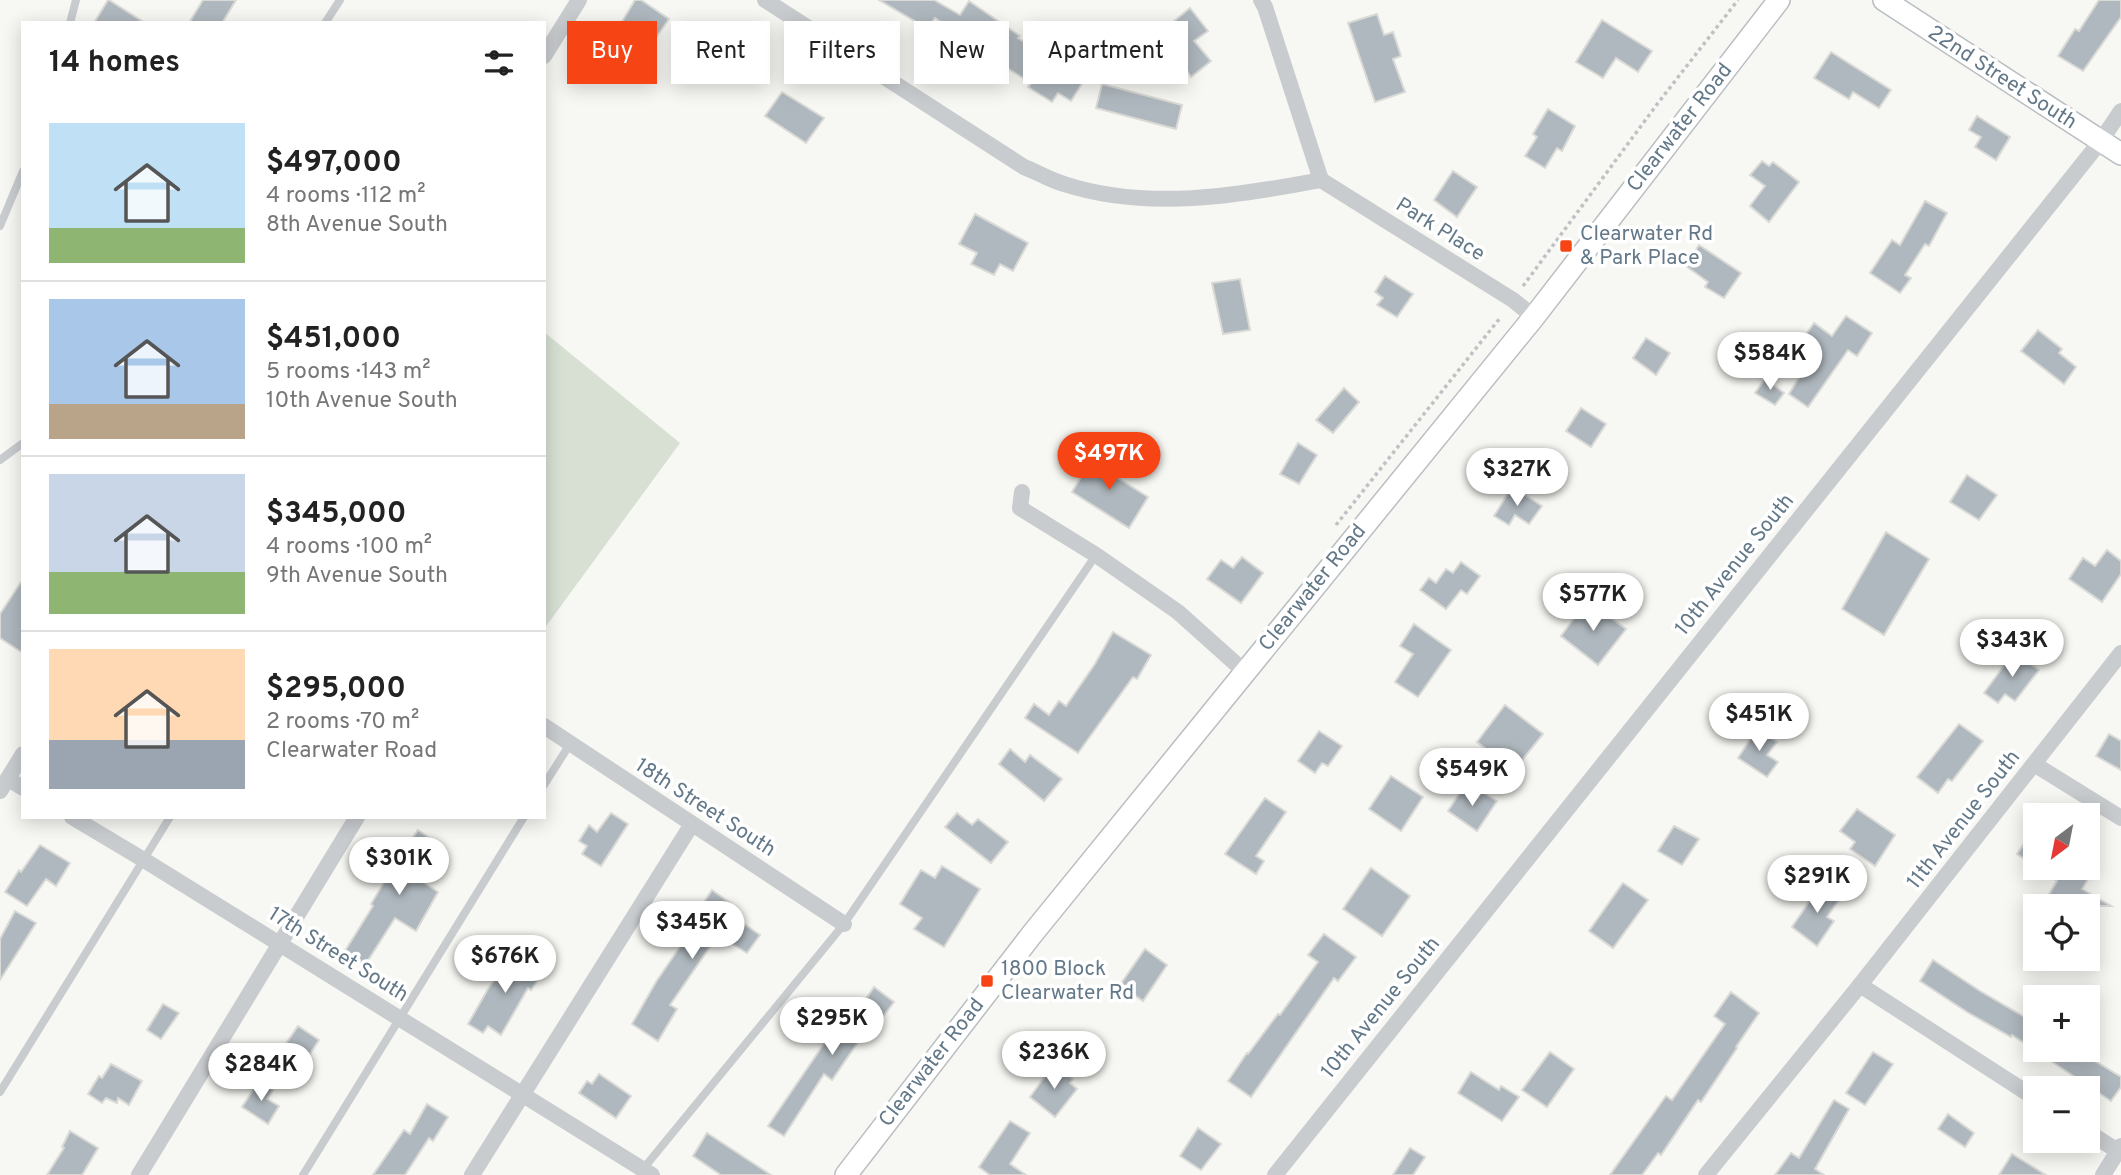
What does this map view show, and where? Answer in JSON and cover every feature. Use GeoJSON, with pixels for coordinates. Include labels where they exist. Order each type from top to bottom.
{"type":"FeatureCollection","features":[{"type":"Feature","properties":{"kind":"street"},"geometry":{"type":"LineString","coordinates":[[546,53],[579,0]]}},
{"type":"Feature","properties":{"kind":"street"},"geometry":{"type":"LineString","coordinates":[[765,0],[1024,167],[1063,184],[1147,200],[1286,187],[1321,180],[1283,56],[1261,0]]}},
{"type":"Feature","properties":{"kind":"street","name":"Clearwater Road"},"geometry":{"type":"LineString","coordinates":[[846,1175],[1034,933],[1534,317],[1779,0]]}},
{"type":"Feature","properties":{"kind":"street","name":"22nd Street South"},"geometry":{"type":"LineString","coordinates":[[1884,0],[2121,154]]}},
{"type":"Feature","properties":{"kind":"street","name":"10th Avenue South"},"geometry":{"type":"LineString","coordinates":[[1275,1175],[2100,142],[2121,111]]}},
{"type":"Feature","properties":{"kind":"street","name":"Park Place"},"geometry":{"type":"LineString","coordinates":[[1321,180],[1513,300],[1534,317]]}},
{"type":"Feature","properties":{"kind":"street"},"geometry":{"type":"LineString","coordinates":[[1022,492],[1020,508],[1096,555],[1178,612],[1245,671]]}},
{"type":"Feature","properties":{"kind":"street","name":"11th Avenue South"},"geometry":{"type":"LineString","coordinates":[[1706,1175],[1860,985],[2121,653]]}},
{"type":"Feature","properties":{"kind":"street","name":"18th Street South"},"geometry":{"type":"LineString","coordinates":[[546,727],[844,925]]}},
{"type":"Feature","properties":{"kind":"street"},"geometry":{"type":"LineString","coordinates":[[21,757],[3,782],[21,787]]}},
{"type":"Feature","properties":{"kind":"street"},"geometry":{"type":"LineString","coordinates":[[2034,764],[2121,818]]}},
{"type":"Feature","properties":{"kind":"street","name":"17th Street South"},"geometry":{"type":"LineString","coordinates":[[75,819],[522,1094],[644,1173]]}},
{"type":"Feature","properties":{"kind":"street"},"geometry":{"type":"LineString","coordinates":[[139,1175],[356,819]]}},
{"type":"Feature","properties":{"kind":"street"},"geometry":{"type":"LineString","coordinates":[[472,1175],[692,824]]}},
{"type":"Feature","properties":{"kind":"street"},"geometry":{"type":"LineString","coordinates":[[1860,985],[2023,1090]]}},
{"type":"Feature","properties":{"kind":"street"},"geometry":{"type":"LineString","coordinates":[[2100,1139],[2120,1150],[2103,1175]]}},
{"type":"Feature","properties":{"kind":"lane"},"geometry":{"type":"LineString","coordinates":[[71,21],[76,0]]}},
{"type":"Feature","properties":{"kind":"lane"},"geometry":{"type":"LineString","coordinates":[[326,21],[340,0]]}},
{"type":"Feature","properties":{"kind":"lane"},"geometry":{"type":"LineString","coordinates":[[0,226],[21,176]]}},
{"type":"Feature","properties":{"kind":"lane"},"geometry":{"type":"LineString","coordinates":[[0,460],[21,444]]}},
{"type":"Feature","properties":{"kind":"lane"},"geometry":{"type":"LineString","coordinates":[[644,1173],[844,925],[1096,555]]}},
{"type":"Feature","properties":{"kind":"lane"},"geometry":{"type":"LineString","coordinates":[[546,782],[570,744]]}},
{"type":"Feature","properties":{"kind":"lane"},"geometry":{"type":"LineString","coordinates":[[0,1093],[169,819]]}},
{"type":"Feature","properties":{"kind":"lane"},"geometry":{"type":"LineString","coordinates":[[303,1175],[523,819]]}},
{"type":"Feature","properties":{"kind":"path"},"geometry":{"type":"LineString","coordinates":[[1522,286],[1738,0]]}},
{"type":"Feature","properties":{"kind":"path"},"geometry":{"type":"LineString","coordinates":[[1330,533],[1500,318]]}},
{"type":"Feature","properties":{"kind":"shaded area"},"geometry":{"type":"Polygon","coordinates":[[[546,334],[680,443],[546,626],[546,334]]]}},
{"type":"Feature","properties":{"kind":"building"},"geometry":{"type":"Polygon","coordinates":[[[109,0],[142,21],[95,21],[109,0]]]}},
{"type":"Feature","properties":{"kind":"building"},"geometry":{"type":"Polygon","coordinates":[[[203,0],[236,0],[223,21],[190,21],[203,0]]]}},
{"type":"Feature","properties":{"kind":"building"},"geometry":{"type":"Polygon","coordinates":[[[635,0],[641,0],[669,19],[657,36],[657,21],[622,21],[635,0]]]}},
{"type":"Feature","properties":{"kind":"building"},"geometry":{"type":"Polygon","coordinates":[[[879,0],[934,0],[960,15],[969,1],[998,21],[939,21],[935,18],[933,21],[914,21],[879,0]]]}},
{"type":"Feature","properties":{"kind":"building"},"geometry":{"type":"Polygon","coordinates":[[[2099,0],[2121,0],[2121,17],[2083,71],[2058,56],[2075,29],[2079,31],[2099,0]]]}},
{"type":"Feature","properties":{"kind":"building"},"geometry":{"type":"Polygon","coordinates":[[[1190,8],[1208,31],[1194,41],[1211,61],[1191,77],[1188,72],[1188,21],[1174,21],[1190,8]]]}},
{"type":"Feature","properties":{"kind":"building"},"geometry":{"type":"Polygon","coordinates":[[[1377,14],[1384,35],[1393,32],[1401,56],[1393,59],[1405,92],[1375,102],[1348,23],[1377,14]]]}},
{"type":"Feature","properties":{"kind":"building"},"geometry":{"type":"Polygon","coordinates":[[[1602,20],[1652,51],[1638,72],[1616,58],[1603,78],[1576,62],[1602,20]]]}},
{"type":"Feature","properties":{"kind":"building"},"geometry":{"type":"Polygon","coordinates":[[[1009,28],[1023,41],[1023,78],[1009,69],[1009,28]]]}},
{"type":"Feature","properties":{"kind":"building"},"geometry":{"type":"Polygon","coordinates":[[[1831,52],[1891,90],[1879,108],[1853,92],[1849,99],[1814,78],[1831,52]]]}},
{"type":"Feature","properties":{"kind":"building"},"geometry":{"type":"Polygon","coordinates":[[[1030,84],[1082,84],[1071,101],[1058,93],[1052,102],[1028,87],[1030,84]]]}},
{"type":"Feature","properties":{"kind":"building"},"geometry":{"type":"Polygon","coordinates":[[[1102,84],[1182,105],[1176,129],[1096,108],[1102,84]]]}},
{"type":"Feature","properties":{"kind":"building"},"geometry":{"type":"Polygon","coordinates":[[[782,92],[824,118],[806,143],[765,116],[782,92]]]}},
{"type":"Feature","properties":{"kind":"building"},"geometry":{"type":"Polygon","coordinates":[[[1548,109],[1575,126],[1562,151],[1557,148],[1545,168],[1525,156],[1537,137],[1533,134],[1548,109]]]}},
{"type":"Feature","properties":{"kind":"building"},"geometry":{"type":"Polygon","coordinates":[[[1977,116],[2010,137],[1996,160],[1975,147],[1981,137],[1969,130],[1977,116]]]}},
{"type":"Feature","properties":{"kind":"building"},"geometry":{"type":"Polygon","coordinates":[[[1762,161],[1769,166],[1773,162],[1799,182],[1769,222],[1750,206],[1765,186],[1750,175],[1762,161]]]}},
{"type":"Feature","properties":{"kind":"building"},"geometry":{"type":"Polygon","coordinates":[[[1453,171],[1477,187],[1457,217],[1434,200],[1453,171]]]}},
{"type":"Feature","properties":{"kind":"building"},"geometry":{"type":"Polygon","coordinates":[[[1925,201],[1947,213],[1929,246],[1925,244],[1905,275],[1911,278],[1900,293],[1870,273],[1892,240],[1900,245],[1925,201]]]}},
{"type":"Feature","properties":{"kind":"building"},"geometry":{"type":"Polygon","coordinates":[[[975,214],[1028,243],[1013,271],[1000,264],[994,275],[971,264],[977,253],[959,244],[975,214]]]}},
{"type":"Feature","properties":{"kind":"building"},"geometry":{"type":"Polygon","coordinates":[[[1699,245],[1741,273],[1724,298],[1705,287],[1708,282],[1686,266],[1699,245]]]}},
{"type":"Feature","properties":{"kind":"building"},"geometry":{"type":"Polygon","coordinates":[[[1385,276],[1413,294],[1397,317],[1377,305],[1383,298],[1375,292],[1385,276]]]}},
{"type":"Feature","properties":{"kind":"building"},"geometry":{"type":"Polygon","coordinates":[[[1240,279],[1250,330],[1223,334],[1212,283],[1240,279]]]}},
{"type":"Feature","properties":{"kind":"building"},"geometry":{"type":"Polygon","coordinates":[[[1846,316],[1872,333],[1857,356],[1848,350],[1808,407],[1789,394],[1812,356],[1798,346],[1814,323],[1832,336],[1846,316]]]}},
{"type":"Feature","properties":{"kind":"building"},"geometry":{"type":"Polygon","coordinates":[[[2038,330],[2062,349],[2059,353],[2076,367],[2064,384],[2021,351],[2038,330]]]}},
{"type":"Feature","properties":{"kind":"building"},"geometry":{"type":"Polygon","coordinates":[[[1646,338],[1670,353],[1656,375],[1633,358],[1646,338]]]}},
{"type":"Feature","properties":{"kind":"building"},"geometry":{"type":"Polygon","coordinates":[[[1765,379],[1784,393],[1775,405],[1755,393],[1765,379]]]}},
{"type":"Feature","properties":{"kind":"building"},"geometry":{"type":"Polygon","coordinates":[[[1344,388],[1359,402],[1333,433],[1316,420],[1344,388]]]}},
{"type":"Feature","properties":{"kind":"building"},"geometry":{"type":"Polygon","coordinates":[[[1581,408],[1606,424],[1591,447],[1566,431],[1581,408]]]}},
{"type":"Feature","properties":{"kind":"building"},"geometry":{"type":"Polygon","coordinates":[[[1298,443],[1317,455],[1299,484],[1280,474],[1298,443]]]}},
{"type":"Feature","properties":{"kind":"building"},"geometry":{"type":"Polygon","coordinates":[[[1096,453],[1117,466],[1113,475],[1148,497],[1129,528],[1072,492],[1096,453]]]}},
{"type":"Feature","properties":{"kind":"building"},"geometry":{"type":"Polygon","coordinates":[[[1967,475],[1997,495],[1979,520],[1950,502],[1967,475]]]}},
{"type":"Feature","properties":{"kind":"building"},"geometry":{"type":"Polygon","coordinates":[[[1512,487],[1542,506],[1529,524],[1515,515],[1509,525],[1494,516],[1512,487]]]}},
{"type":"Feature","properties":{"kind":"building"},"geometry":{"type":"Polygon","coordinates":[[[1886,532],[1929,559],[1884,635],[1842,609],[1886,532]]]}},
{"type":"Feature","properties":{"kind":"building"},"geometry":{"type":"Polygon","coordinates":[[[2107,550],[2121,561],[2121,574],[2102,602],[2069,579],[2083,558],[2095,566],[2107,550]]]}},
{"type":"Feature","properties":{"kind":"building"},"geometry":{"type":"Polygon","coordinates":[[[1242,557],[1263,573],[1241,603],[1207,579],[1221,560],[1233,568],[1242,557]]]}},
{"type":"Feature","properties":{"kind":"building"},"geometry":{"type":"Polygon","coordinates":[[[1461,562],[1480,576],[1467,594],[1461,590],[1446,609],[1420,590],[1429,578],[1436,583],[1446,569],[1453,573],[1461,562]]]}},
{"type":"Feature","properties":{"kind":"building"},"geometry":{"type":"Polygon","coordinates":[[[21,582],[21,652],[0,638],[0,614],[21,582]]]}},
{"type":"Feature","properties":{"kind":"building"},"geometry":{"type":"Polygon","coordinates":[[[1587,601],[1626,629],[1598,665],[1561,636],[1587,601]]]}},
{"type":"Feature","properties":{"kind":"building"},"geometry":{"type":"Polygon","coordinates":[[[1414,624],[1451,650],[1418,697],[1395,682],[1413,654],[1400,646],[1414,624]]]}},
{"type":"Feature","properties":{"kind":"building"},"geometry":{"type":"Polygon","coordinates":[[[1113,632],[1151,655],[1137,679],[1133,677],[1078,753],[1025,718],[1034,704],[1049,715],[1059,701],[1066,706],[1113,632]]]}},
{"type":"Feature","properties":{"kind":"building"},"geometry":{"type":"Polygon","coordinates":[[[2014,652],[2039,670],[2015,701],[2005,694],[1998,703],[1984,693],[2014,652]]]}},
{"type":"Feature","properties":{"kind":"building"},"geometry":{"type":"Polygon","coordinates":[[[1505,705],[1543,734],[1514,770],[1477,742],[1505,705]]]}},
{"type":"Feature","properties":{"kind":"building"},"geometry":{"type":"Polygon","coordinates":[[[1959,724],[1983,741],[1952,781],[1948,779],[1938,793],[1917,777],[1959,724]]]}},
{"type":"Feature","properties":{"kind":"building"},"geometry":{"type":"Polygon","coordinates":[[[1757,729],[1777,742],[1767,755],[1778,762],[1767,777],[1738,758],[1757,729]]]}},
{"type":"Feature","properties":{"kind":"building"},"geometry":{"type":"Polygon","coordinates":[[[1319,731],[1342,746],[1328,766],[1322,763],[1315,773],[1298,761],[1319,731]]]}},
{"type":"Feature","properties":{"kind":"building"},"geometry":{"type":"Polygon","coordinates":[[[2109,734],[2121,741],[2121,770],[2096,756],[2109,734]]]}},
{"type":"Feature","properties":{"kind":"building"},"geometry":{"type":"Polygon","coordinates":[[[1010,749],[1025,762],[1030,755],[1062,779],[1044,801],[999,764],[1010,749]]]}},
{"type":"Feature","properties":{"kind":"building"},"geometry":{"type":"Polygon","coordinates":[[[1391,776],[1423,797],[1401,831],[1369,809],[1391,776]]]}},
{"type":"Feature","properties":{"kind":"building"},"geometry":{"type":"Polygon","coordinates":[[[1463,788],[1478,798],[1482,792],[1497,801],[1477,831],[1448,811],[1463,788]]]}},
{"type":"Feature","properties":{"kind":"building"},"geometry":{"type":"Polygon","coordinates":[[[1265,798],[1286,812],[1256,856],[1264,861],[1256,874],[1225,854],[1265,798]]]}},
{"type":"Feature","properties":{"kind":"building"},"geometry":{"type":"Polygon","coordinates":[[[1857,809],[1895,835],[1875,866],[1850,849],[1855,842],[1840,831],[1857,809]]]}},
{"type":"Feature","properties":{"kind":"building"},"geometry":{"type":"Polygon","coordinates":[[[611,813],[628,824],[601,866],[582,854],[587,846],[579,841],[589,825],[597,832],[611,813]]]}},
{"type":"Feature","properties":{"kind":"building"},"geometry":{"type":"Polygon","coordinates":[[[957,813],[972,825],[978,819],[1008,842],[991,863],[945,827],[957,813]]]}},
{"type":"Feature","properties":{"kind":"building"},"geometry":{"type":"Polygon","coordinates":[[[1674,826],[1699,839],[1682,865],[1658,851],[1674,826]]]}},
{"type":"Feature","properties":{"kind":"building"},"geometry":{"type":"Polygon","coordinates":[[[418,830],[444,848],[423,882],[438,892],[416,931],[395,918],[365,965],[345,951],[418,830]]]}},
{"type":"Feature","properties":{"kind":"building"},"geometry":{"type":"Polygon","coordinates":[[[40,845],[70,863],[56,886],[46,879],[27,906],[5,892],[40,845]]]}},
{"type":"Feature","properties":{"kind":"building"},"geometry":{"type":"Polygon","coordinates":[[[2023,845],[2023,858],[2017,854],[2023,845]]]}},
{"type":"Feature","properties":{"kind":"building"},"geometry":{"type":"Polygon","coordinates":[[[942,866],[980,889],[944,947],[914,929],[922,918],[900,904],[921,870],[935,878],[942,866]]]}},
{"type":"Feature","properties":{"kind":"building"},"geometry":{"type":"Polygon","coordinates":[[[1371,868],[1410,896],[1382,936],[1343,909],[1371,868]]]}},
{"type":"Feature","properties":{"kind":"building"},"geometry":{"type":"Polygon","coordinates":[[[2088,880],[2082,889],[2091,894],[2049,894],[2057,881],[2088,880]]]}},
{"type":"Feature","properties":{"kind":"building"},"geometry":{"type":"Polygon","coordinates":[[[1623,883],[1648,900],[1613,948],[1589,931],[1623,883]]]}},
{"type":"Feature","properties":{"kind":"building"},"geometry":{"type":"Polygon","coordinates":[[[1822,883],[1841,897],[1827,917],[1834,921],[1817,946],[1792,927],[1822,883]]]}},
{"type":"Feature","properties":{"kind":"building"},"geometry":{"type":"Polygon","coordinates":[[[712,890],[737,908],[731,915],[760,935],[747,953],[719,936],[716,938],[670,1005],[677,1009],[658,1041],[632,1024],[656,982],[705,910],[701,907],[712,890]]]}},
{"type":"Feature","properties":{"kind":"building"},"geometry":{"type":"Polygon","coordinates":[[[2100,900],[2111,906],[2100,906],[2100,900]]]}},
{"type":"Feature","properties":{"kind":"building"},"geometry":{"type":"Polygon","coordinates":[[[15,911],[36,923],[0,980],[0,939],[15,911]]]}},
{"type":"Feature","properties":{"kind":"building"},"geometry":{"type":"Polygon","coordinates":[[[1324,934],[1356,957],[1338,981],[1334,978],[1251,1097],[1228,1081],[1318,962],[1308,955],[1324,934]]]}},
{"type":"Feature","properties":{"kind":"building"},"geometry":{"type":"Polygon","coordinates":[[[1145,949],[1167,965],[1143,1001],[1120,985],[1145,949]]]}},
{"type":"Feature","properties":{"kind":"building"},"geometry":{"type":"Polygon","coordinates":[[[515,952],[543,972],[531,990],[528,988],[501,1035],[488,1026],[483,1033],[468,1024],[488,989],[515,952]]]}},
{"type":"Feature","properties":{"kind":"building"},"geometry":{"type":"Polygon","coordinates":[[[1933,960],[2023,1016],[2023,1042],[1967,1012],[1920,981],[1933,960]]]}},
{"type":"Feature","properties":{"kind":"building"},"geometry":{"type":"Polygon","coordinates":[[[874,987],[894,1002],[876,1026],[871,1023],[832,1080],[824,1074],[784,1136],[768,1126],[843,1016],[851,1021],[874,987]]]}},
{"type":"Feature","properties":{"kind":"building"},"geometry":{"type":"Polygon","coordinates":[[[1731,992],[1759,1013],[1737,1048],[1701,1102],[1698,1100],[1661,1155],[1658,1153],[1642,1175],[1610,1175],[1666,1096],[1672,1100],[1725,1024],[1714,1016],[1731,992]]]}},
{"type":"Feature","properties":{"kind":"building"},"geometry":{"type":"Polygon","coordinates":[[[163,1004],[179,1013],[161,1039],[147,1030],[163,1004]]]}},
{"type":"Feature","properties":{"kind":"building"},"geometry":{"type":"Polygon","coordinates":[[[298,1026],[319,1040],[303,1065],[281,1051],[298,1026]]]}},
{"type":"Feature","properties":{"kind":"building"},"geometry":{"type":"Polygon","coordinates":[[[1550,1052],[1574,1069],[1547,1107],[1522,1090],[1550,1052]]]}},
{"type":"Feature","properties":{"kind":"building"},"geometry":{"type":"Polygon","coordinates":[[[1873,1052],[1893,1064],[1865,1105],[1846,1093],[1873,1052]]]}},
{"type":"Feature","properties":{"kind":"building"},"geometry":{"type":"Polygon","coordinates":[[[2052,1062],[2097,1062],[2121,1077],[2121,1087],[2111,1101],[2100,1094],[2100,1076],[2074,1076],[2052,1062]]]}},
{"type":"Feature","properties":{"kind":"building"},"geometry":{"type":"Polygon","coordinates":[[[111,1064],[142,1081],[129,1105],[118,1098],[117,1103],[106,1098],[102,1103],[88,1094],[99,1076],[102,1078],[111,1064]]]}},
{"type":"Feature","properties":{"kind":"building"},"geometry":{"type":"Polygon","coordinates":[[[1054,1064],[1073,1079],[1070,1083],[1077,1089],[1055,1117],[1030,1097],[1054,1064]]]}},
{"type":"Feature","properties":{"kind":"building"},"geometry":{"type":"Polygon","coordinates":[[[1471,1072],[1499,1090],[1501,1086],[1519,1097],[1502,1121],[1458,1093],[1471,1072]]]}},
{"type":"Feature","properties":{"kind":"building"},"geometry":{"type":"Polygon","coordinates":[[[599,1074],[631,1096],[616,1118],[579,1093],[587,1081],[592,1084],[599,1074]]]}},
{"type":"Feature","properties":{"kind":"building"},"geometry":{"type":"Polygon","coordinates":[[[259,1081],[273,1090],[267,1099],[279,1106],[268,1124],[242,1107],[259,1081]]]}},
{"type":"Feature","properties":{"kind":"building"},"geometry":{"type":"Polygon","coordinates":[[[1834,1100],[1849,1109],[1815,1169],[1824,1175],[1775,1175],[1791,1153],[1799,1158],[1834,1100]]]}},
{"type":"Feature","properties":{"kind":"building"},"geometry":{"type":"Polygon","coordinates":[[[427,1104],[448,1117],[433,1141],[429,1138],[405,1175],[373,1175],[404,1130],[410,1134],[427,1104]]]}},
{"type":"Feature","properties":{"kind":"building"},"geometry":{"type":"Polygon","coordinates":[[[1948,1114],[1974,1133],[1965,1147],[1938,1129],[1948,1114]]]}},
{"type":"Feature","properties":{"kind":"building"},"geometry":{"type":"Polygon","coordinates":[[[1010,1121],[1030,1133],[1010,1164],[1026,1175],[990,1175],[979,1167],[1010,1121]]]}},
{"type":"Feature","properties":{"kind":"building"},"geometry":{"type":"Polygon","coordinates":[[[1198,1128],[1221,1144],[1201,1170],[1180,1156],[1198,1128]]]}},
{"type":"Feature","properties":{"kind":"building"},"geometry":{"type":"Polygon","coordinates":[[[70,1131],[98,1148],[82,1175],[47,1175],[64,1148],[62,1147],[70,1131]]]}},
{"type":"Feature","properties":{"kind":"building"},"geometry":{"type":"Polygon","coordinates":[[[707,1133],[771,1175],[721,1175],[693,1156],[707,1133]]]}},
{"type":"Feature","properties":{"kind":"building"},"geometry":{"type":"Polygon","coordinates":[[[1410,1148],[1425,1157],[1413,1175],[1393,1175],[1410,1148]]]}},
{"type":"Feature","properties":{"kind":"building"},"geometry":{"type":"Polygon","coordinates":[[[2012,1154],[2046,1175],[1999,1175],[2012,1154]]]}},
{"type":"Feature","properties":{"kind":"place","name":"Clearwater Rd & Park Place"},"geometry":{"type":"Point","coordinates":[1566,246]}},
{"type":"Feature","properties":{"kind":"place","name":"1800 Block Clearwater Rd"},"geometry":{"type":"Point","coordinates":[987,981]}}]}
